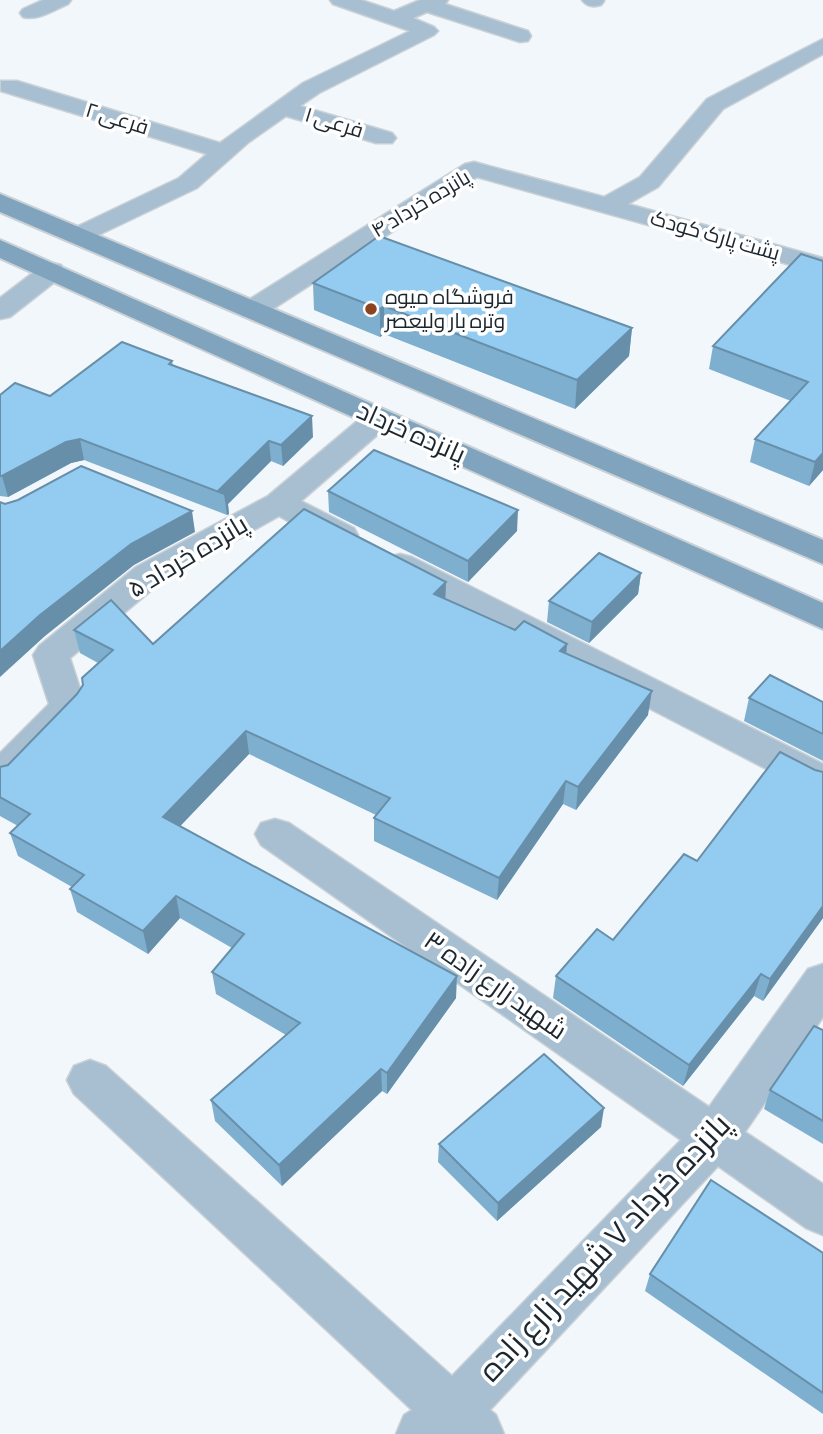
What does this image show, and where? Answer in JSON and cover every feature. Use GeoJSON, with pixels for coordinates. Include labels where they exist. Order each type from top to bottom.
{"type":"FeatureCollection","features":[{"type":"Feature","properties":{"kind":"main road","name":"پانزده خرداد"},"geometry":{"type":"LineString","coordinates":[[0,202],[823,553]]}},
{"type":"Feature","properties":{"kind":"main road","name":"پانزده خرداد"},"geometry":{"type":"LineString","coordinates":[[0,248],[823,617]]}},
{"type":"Feature","properties":{"kind":"street"},"geometry":{"type":"LineString","coordinates":[[30,13],[61,0]]}},
{"type":"Feature","properties":{"kind":"street"},"geometry":{"type":"LineString","coordinates":[[79,235],[188,183],[224,152],[311,88],[427,31],[340,0]]}},
{"type":"Feature","properties":{"kind":"street"},"geometry":{"type":"LineString","coordinates":[[396,18],[433,2],[520,36]]}},
{"type":"Feature","properties":{"kind":"street"},"geometry":{"type":"LineString","coordinates":[[607,206],[649,182],[715,104],[823,45]]}},
{"type":"Feature","properties":{"kind":"street","name":"فرعی ۲"},"geometry":{"type":"LineString","coordinates":[[9,86],[224,152]]}},
{"type":"Feature","properties":{"kind":"street","name":"فرعی ۱"},"geometry":{"type":"LineString","coordinates":[[283,108],[384,138]]}},
{"type":"Feature","properties":{"kind":"street","name":"پانزده خرداد ۴"},"geometry":{"type":"LineString","coordinates":[[251,310],[474,169],[607,206]]}},
{"type":"Feature","properties":{"kind":"street","name":"پشت پارک کودک"},"geometry":{"type":"LineString","coordinates":[[607,206],[823,266]]}},
{"type":"Feature","properties":{"kind":"street"},"geometry":{"type":"LineString","coordinates":[[0,311],[52,271]]}},
{"type":"Feature","properties":{"kind":"street","name":"پانزده خرداد ۵"},"geometry":{"type":"LineString","coordinates":[[0,776],[68,707],[51,655],[148,575],[279,503],[379,418]]}},
{"type":"Feature","properties":{"kind":"street"},"geometry":{"type":"LineString","coordinates":[[279,503],[823,781]]}},
{"type":"Feature","properties":{"kind":"street"},"geometry":{"type":"LineString","coordinates":[[192,517],[229,531]]}},
{"type":"Feature","properties":{"kind":"street","name":"شهید زارع زاده ۳"},"geometry":{"type":"LineString","coordinates":[[275,834],[823,1212]]}},
{"type":"Feature","properties":{"kind":"street","name":"پانزده خرداد ۷ شهید زارع زاده"},"geometry":{"type":"LineString","coordinates":[[450,1427],[714,1138],[823,982]]}},
{"type":"Feature","properties":{"kind":"street"},"geometry":{"type":"LineString","coordinates":[[90,1080],[450,1427]]}},
{"type":"Feature","properties":{"kind":"building"},"geometry":{"type":"Polygon","coordinates":[[[379,236],[632,328],[577,380],[384,306],[380,309],[313,283],[379,236]]]}},
{"type":"Feature","properties":{"kind":"building"},"geometry":{"type":"Polygon","coordinates":[[[801,254],[823,261],[823,453],[815,462],[755,439],[808,382],[713,346],[801,254]]]}},
{"type":"Feature","properties":{"kind":"building"},"geometry":{"type":"Polygon","coordinates":[[[122,342],[172,361],[169,364],[312,416],[281,445],[269,441],[219,490],[226,493],[224,494],[80,439],[66,442],[0,476],[0,395],[15,383],[50,396],[122,342]]]}},
{"type":"Feature","properties":{"kind":"building"},"geometry":{"type":"Polygon","coordinates":[[[374,450],[518,510],[468,561],[328,491],[374,450]]]}},
{"type":"Feature","properties":{"kind":"building"},"geometry":{"type":"Polygon","coordinates":[[[81,466],[192,511],[131,544],[40,615],[0,651],[0,502],[5,504],[18,500],[81,466]]]}},
{"type":"Feature","properties":{"kind":"building"},"geometry":{"type":"Polygon","coordinates":[[[304,509],[446,582],[434,594],[515,630],[524,621],[567,644],[560,651],[652,691],[578,787],[566,781],[499,878],[374,818],[390,798],[246,731],[163,817],[457,976],[387,1073],[381,1069],[279,1165],[211,1100],[300,1023],[212,972],[244,934],[176,896],[143,931],[70,889],[84,875],[10,833],[30,814],[0,797],[0,767],[8,765],[77,694],[83,685],[82,678],[113,650],[74,630],[111,600],[153,644],[304,509]]]}},
{"type":"Feature","properties":{"kind":"building"},"geometry":{"type":"Polygon","coordinates":[[[599,553],[641,573],[592,622],[549,601],[599,553]]]}},
{"type":"Feature","properties":{"kind":"building"},"geometry":{"type":"Polygon","coordinates":[[[770,675],[823,702],[823,734],[749,698],[770,675]]]}},
{"type":"Feature","properties":{"kind":"building"},"geometry":{"type":"Polygon","coordinates":[[[780,752],[823,772],[823,906],[770,979],[761,974],[689,1065],[556,976],[597,929],[613,940],[684,854],[697,861],[780,752]]]}},
{"type":"Feature","properties":{"kind":"building"},"geometry":{"type":"Polygon","coordinates":[[[814,1026],[823,1030],[823,1121],[770,1090],[814,1026]]]}},
{"type":"Feature","properties":{"kind":"building"},"geometry":{"type":"Polygon","coordinates":[[[544,1054],[604,1108],[498,1203],[439,1144],[544,1054]]]}},
{"type":"Feature","properties":{"kind":"building"},"geometry":{"type":"Polygon","coordinates":[[[711,1180],[823,1253],[823,1393],[650,1274],[711,1180]]]}},
{"type":"Feature","properties":{"kind":"place","name":"فروشگاه میوه وتره بار ولیعصر"},"geometry":{"type":"Point","coordinates":[371,309]}}]}
